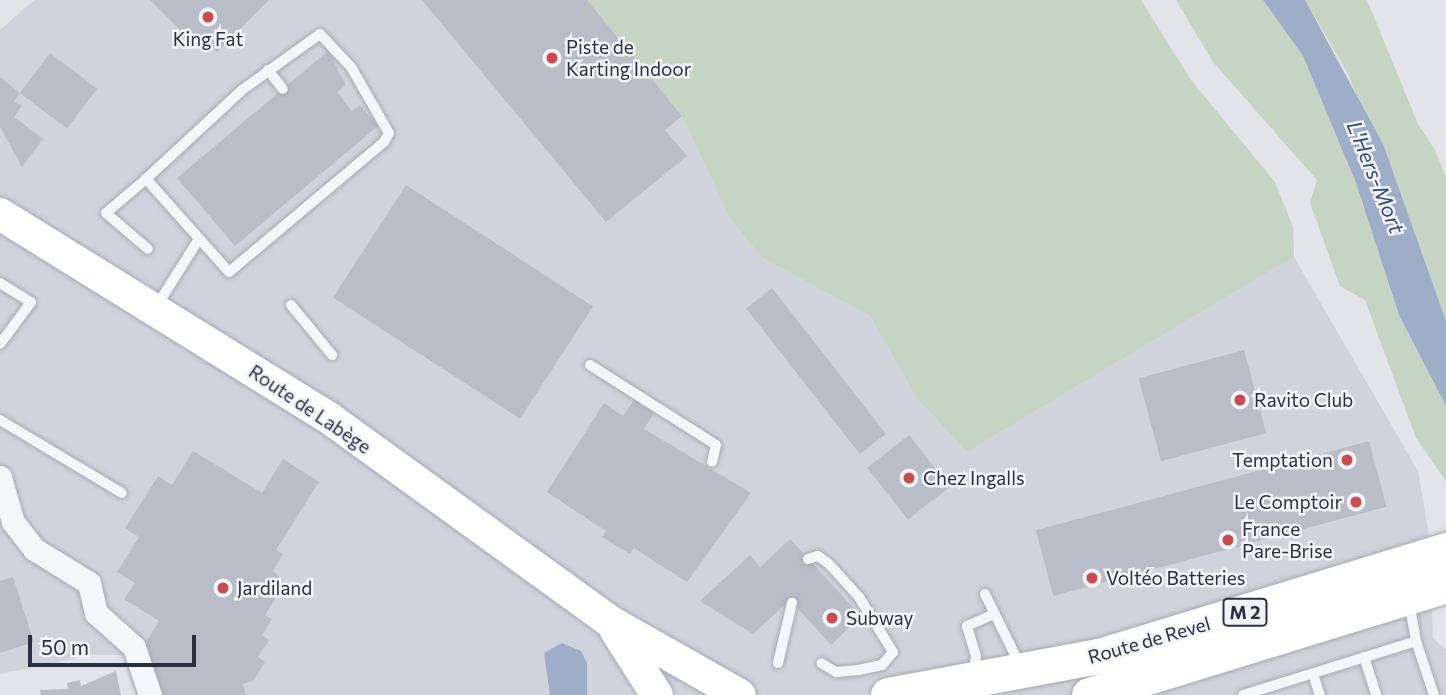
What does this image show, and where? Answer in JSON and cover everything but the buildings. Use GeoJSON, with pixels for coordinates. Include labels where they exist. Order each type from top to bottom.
{"type":"FeatureCollection","features":[{"type":"Feature","properties":{"kind":"main road","name":"Route de Labège"},"geometry":{"type":"LineString","coordinates":[[0,214],[329,418],[609,621],[740,695]]}},
{"type":"Feature","properties":{"kind":"main road","name":"Route de Revel"},"geometry":{"type":"LineString","coordinates":[[888,695],[1027,673],[1446,550]]}},
{"type":"Feature","properties":{"kind":"main road","name":"Route de Revel"},"geometry":{"type":"LineString","coordinates":[[1089,695],[1446,585]]}},
{"type":"Feature","properties":{"kind":"main road","name":"Route de Labège"},"geometry":{"type":"LineString","coordinates":[[609,621],[657,695]]}},
{"type":"Feature","properties":{"kind":"street"},"geometry":{"type":"LineString","coordinates":[[0,477],[13,522],[34,549],[89,583],[96,613],[134,647],[150,695]]}},
{"type":"Feature","properties":{"kind":"lane"},"geometry":{"type":"LineString","coordinates":[[146,179],[229,272],[384,142],[389,132],[372,99],[326,37],[312,36],[268,70],[106,213],[148,249]]}},
{"type":"Feature","properties":{"kind":"lane"},"geometry":{"type":"LineString","coordinates":[[268,70],[283,89]]}},
{"type":"Feature","properties":{"kind":"lane"},"geometry":{"type":"LineString","coordinates":[[155,309],[199,239]]}},
{"type":"Feature","properties":{"kind":"lane"},"geometry":{"type":"LineString","coordinates":[[0,283],[31,302],[0,344]]}},
{"type":"Feature","properties":{"kind":"lane"},"geometry":{"type":"LineString","coordinates":[[291,305],[332,355]]}},
{"type":"Feature","properties":{"kind":"lane"},"geometry":{"type":"LineString","coordinates":[[590,365],[716,445],[712,462]]}},
{"type":"Feature","properties":{"kind":"lane"},"geometry":{"type":"LineString","coordinates":[[0,420],[122,493]]}},
{"type":"Feature","properties":{"kind":"lane"},"geometry":{"type":"LineString","coordinates":[[808,559],[818,556],[844,581],[893,652],[882,665],[859,670],[836,672],[821,663]]}},
{"type":"Feature","properties":{"kind":"lane"},"geometry":{"type":"LineString","coordinates":[[985,594],[992,615],[1027,673]]}},
{"type":"Feature","properties":{"kind":"lane"},"geometry":{"type":"LineString","coordinates":[[1409,596],[1416,641],[1434,695]]}},
{"type":"Feature","properties":{"kind":"lane"},"geometry":{"type":"LineString","coordinates":[[778,663],[792,603]]}},
{"type":"Feature","properties":{"kind":"lane"},"geometry":{"type":"LineString","coordinates":[[973,682],[976,656],[967,626],[992,615]]}},
{"type":"Feature","properties":{"kind":"lane"},"geometry":{"type":"LineString","coordinates":[[1248,694],[1416,641]]}},
{"type":"Feature","properties":{"kind":"lane"},"geometry":{"type":"LineString","coordinates":[[1364,657],[1376,695]]}},
{"type":"Feature","properties":{"kind":"lane"},"geometry":{"type":"LineString","coordinates":[[1313,674],[1320,695]]}},
{"type":"Feature","properties":{"kind":"shaded area"},"geometry":{"type":"Polygon","coordinates":[[[34,0],[587,0],[682,116],[730,219],[762,258],[870,316],[917,399],[967,452],[1294,257],[1418,471],[1428,530],[1433,638],[1446,650],[1446,695],[136,695],[123,655],[92,655],[0,674],[0,30],[34,0]]]}},
{"type":"Feature","properties":{"kind":"green space"},"geometry":{"type":"Polygon","coordinates":[[[587,0],[1141,0],[1191,80],[1275,182],[1293,227],[1294,257],[967,452],[917,399],[870,316],[762,258],[730,219],[682,116],[587,0]]]}},
{"type":"Feature","properties":{"kind":"green space"},"geometry":{"type":"Polygon","coordinates":[[[1176,0],[1263,0],[1303,56],[1356,183],[1399,315],[1446,406],[1446,481],[1416,438],[1365,300],[1340,286],[1310,203],[1317,180],[1213,62],[1176,0]]]}},
{"type":"Feature","properties":{"kind":"green space"},"geometry":{"type":"Polygon","coordinates":[[[1305,0],[1367,0],[1418,124],[1435,150],[1446,177],[1446,321],[1348,74],[1305,0]]]}},
{"type":"Feature","properties":{"kind":"water","name":"L'Hers-Mort"},"geometry":{"type":"Polygon","coordinates":[[[1263,0],[1305,0],[1383,144],[1446,321],[1446,406],[1399,315],[1356,183],[1303,56],[1263,0]]]}},
{"type":"Feature","properties":{"kind":"water"},"geometry":{"type":"Polygon","coordinates":[[[562,643],[581,651],[587,663],[587,695],[550,695],[544,653],[562,643]]]}},
{"type":"Feature","properties":{"kind":"place","name":"King Fat"},"geometry":{"type":"Point","coordinates":[208,17]}},
{"type":"Feature","properties":{"kind":"place","name":"Piste de Karting Indoor"},"geometry":{"type":"Point","coordinates":[552,58]}},
{"type":"Feature","properties":{"kind":"place","name":"Ravito Club"},"geometry":{"type":"Point","coordinates":[1240,400]}},
{"type":"Feature","properties":{"kind":"place","name":"Temptation"},"geometry":{"type":"Point","coordinates":[1347,460]}},
{"type":"Feature","properties":{"kind":"place","name":"Chez Ingalls"},"geometry":{"type":"Point","coordinates":[909,478]}},
{"type":"Feature","properties":{"kind":"place","name":"Le Comptoir"},"geometry":{"type":"Point","coordinates":[1356,502]}},
{"type":"Feature","properties":{"kind":"place","name":"France Pare-Brise"},"geometry":{"type":"Point","coordinates":[1228,540]}},
{"type":"Feature","properties":{"kind":"place","name":"Voltéo Batteries"},"geometry":{"type":"Point","coordinates":[1092,578]}},
{"type":"Feature","properties":{"kind":"place","name":"Jardiland"},"geometry":{"type":"Point","coordinates":[223,588]}},
{"type":"Feature","properties":{"kind":"place","name":"Subway"},"geometry":{"type":"Point","coordinates":[832,618]}}]}
